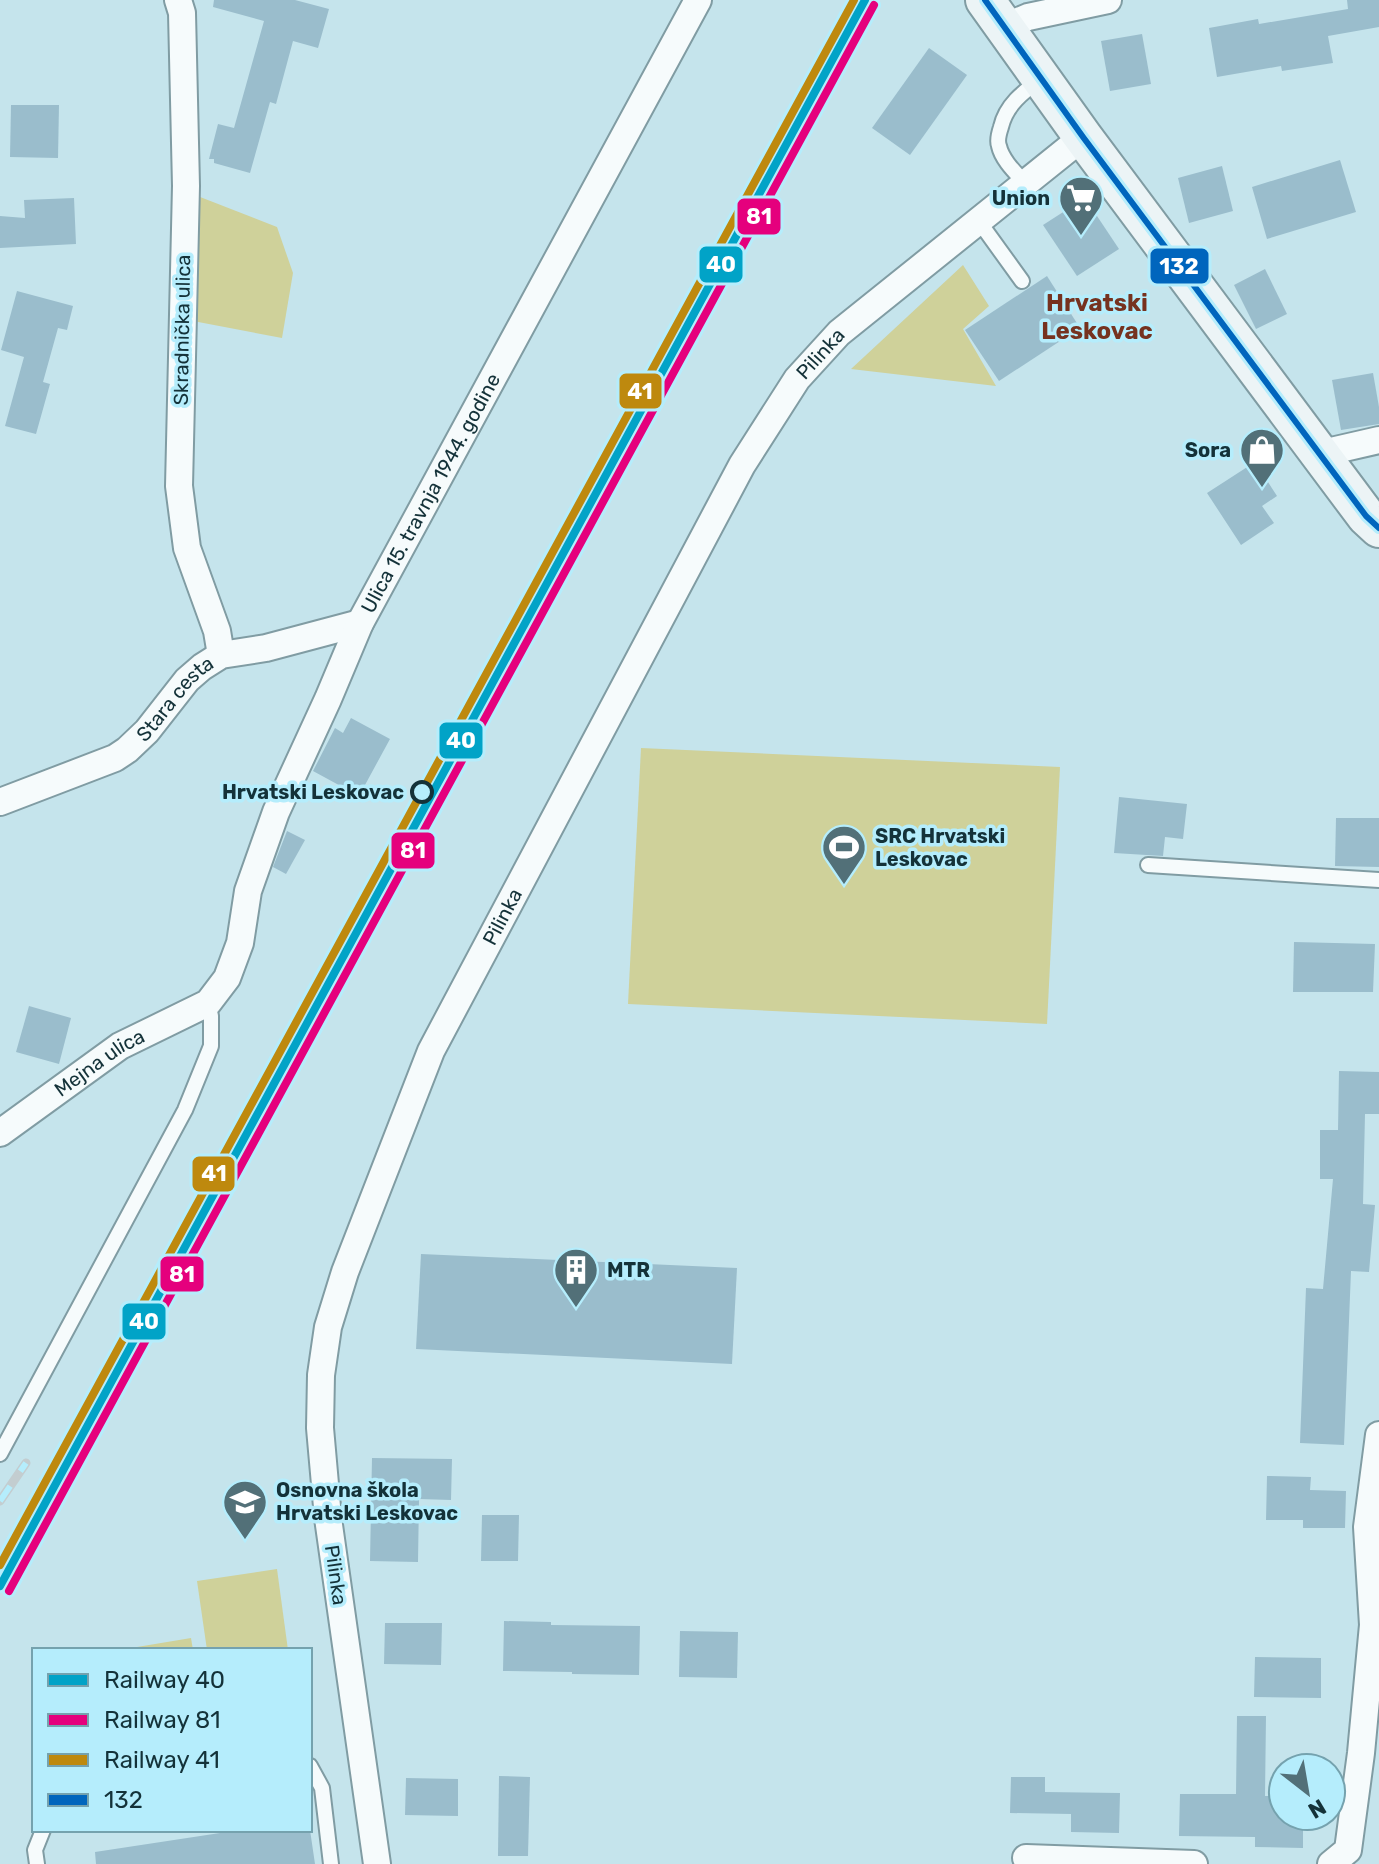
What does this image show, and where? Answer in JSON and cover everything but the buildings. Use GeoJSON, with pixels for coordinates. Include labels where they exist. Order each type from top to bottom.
{"type":"FeatureCollection","features":[{"type":"Feature","properties":{"kind":"main road"},"geometry":{"type":"LineString","coordinates":[[995,14],[1318,452],[1366,516],[1379,528]]}},
{"type":"Feature","properties":{"kind":"street","name":"Skradnička ulica"},"geometry":{"type":"LineString","coordinates":[[178,0],[182,13],[186,186],[179,486],[187,548],[217,631],[221,655]]}},
{"type":"Feature","properties":{"kind":"street","name":"Ulica 15. travnja 1944. godine"},"geometry":{"type":"LineString","coordinates":[[208,1003],[227,978],[240,943],[248,891],[276,812],[360,623],[698,0]]}},
{"type":"Feature","properties":{"kind":"street"},"geometry":{"type":"LineString","coordinates":[[995,14],[1028,17],[1108,0]]}},
{"type":"Feature","properties":{"kind":"street","name":"Pilinka"},"geometry":{"type":"LineString","coordinates":[[377,1864],[328,1518],[320,1428],[321,1375],[328,1327],[345,1272],[431,1051],[742,465],[797,379],[839,333],[1083,137]]}},
{"type":"Feature","properties":{"kind":"street"},"geometry":{"type":"LineString","coordinates":[[1318,452],[1379,440]]}},
{"type":"Feature","properties":{"kind":"street","name":"Stara cesta"},"geometry":{"type":"LineString","coordinates":[[0,802],[115,758],[147,731],[187,680],[221,655],[266,648],[360,623]]}},
{"type":"Feature","properties":{"kind":"street","name":"Mejna ulica"},"geometry":{"type":"LineString","coordinates":[[0,1133],[120,1046],[208,1003]]}},
{"type":"Feature","properties":{"kind":"street"},"geometry":{"type":"LineString","coordinates":[[1331,1864],[1348,1850],[1376,1625],[1367,1527],[1379,1435]]}},
{"type":"Feature","properties":{"kind":"street"},"geometry":{"type":"LineString","coordinates":[[1026,1858],[1194,1864]]}},
{"type":"Feature","properties":{"kind":"lane"},"geometry":{"type":"LineString","coordinates":[[1025,183],[998,146],[999,134],[1007,110],[1022,93],[1041,79]]}},
{"type":"Feature","properties":{"kind":"lane"},"geometry":{"type":"LineString","coordinates":[[978,220],[1022,281]]}},
{"type":"Feature","properties":{"kind":"lane"},"geometry":{"type":"LineString","coordinates":[[1148,865],[1379,880]]}},
{"type":"Feature","properties":{"kind":"lane"},"geometry":{"type":"LineString","coordinates":[[0,1454],[185,1110],[211,1046],[208,1003]]}},
{"type":"Feature","properties":{"kind":"lane"},"geometry":{"type":"LineString","coordinates":[[312,1770],[322,1788],[331,1864]]}},
{"type":"Feature","properties":{"kind":"lane"},"geometry":{"type":"LineString","coordinates":[[37,1864],[35,1850],[42,1832]]}},
{"type":"Feature","properties":{"kind":"green space"},"geometry":{"type":"Polygon","coordinates":[[[195,195],[277,227],[293,273],[282,338],[193,321],[195,195]]]}},
{"type":"Feature","properties":{"kind":"green space"},"geometry":{"type":"Polygon","coordinates":[[[963,265],[989,306],[963,329],[996,386],[851,369],[963,265]]]}},
{"type":"Feature","properties":{"kind":"green space","name":"SRC Hrvatski Leskovac"},"geometry":{"type":"Polygon","coordinates":[[[641,748],[1060,767],[1047,1024],[628,1004],[641,748]]]}},
{"type":"Feature","properties":{"kind":"green space"},"geometry":{"type":"Polygon","coordinates":[[[277,1569],[288,1648],[207,1648],[197,1581],[277,1569]]]}},
{"type":"Feature","properties":{"kind":"green space"},"geometry":{"type":"Polygon","coordinates":[[[191,1638],[193,1648],[131,1648],[191,1638]]]}},
{"type":"Feature","properties":{"kind":"railway"},"geometry":{"type":"LineString","coordinates":[[0,1501],[26,1463]]}},
{"type":"Feature","properties":{"kind":"rail line","name":"41"},"geometry":{"type":"LineString","coordinates":[[0,1565],[854,0]]}},
{"type":"Feature","properties":{"kind":"rail line","name":"40"},"geometry":{"type":"LineString","coordinates":[[0,1586],[865,0]]}},
{"type":"Feature","properties":{"kind":"rail line","name":"81"},"geometry":{"type":"LineString","coordinates":[[9,1591],[874,5]]}},
{"type":"Feature","properties":{"kind":"transit line","name":"132"},"geometry":{"type":"LineString","coordinates":[[985,0],[1083,137],[1366,516],[1379,528]]}},
{"type":"Feature","properties":{"kind":"place","name":"Union"},"geometry":{"type":"Point","coordinates":[1081,237]}},
{"type":"Feature","properties":{"kind":"place","name":"Sora"},"geometry":{"type":"Point","coordinates":[1262,489]}},
{"type":"Feature","properties":{"kind":"place","name":"Hrvatski Leskovac"},"geometry":{"type":"Point","coordinates":[422,792]}},
{"type":"Feature","properties":{"kind":"place","name":"SRC Hrvatski Leskovac"},"geometry":{"type":"Point","coordinates":[844,886]}},
{"type":"Feature","properties":{"kind":"place","name":"MTR"},"geometry":{"type":"Point","coordinates":[576,1309]}},
{"type":"Feature","properties":{"kind":"place","name":"Osnovna škola Hrvatski Leskovac"},"geometry":{"type":"Point","coordinates":[245,1541]}},
{"type":"Feature","properties":{"kind":"district","name":"Hrvatski Leskovac"},"geometry":{"type":"Point","coordinates":[1097,317]}}]}
